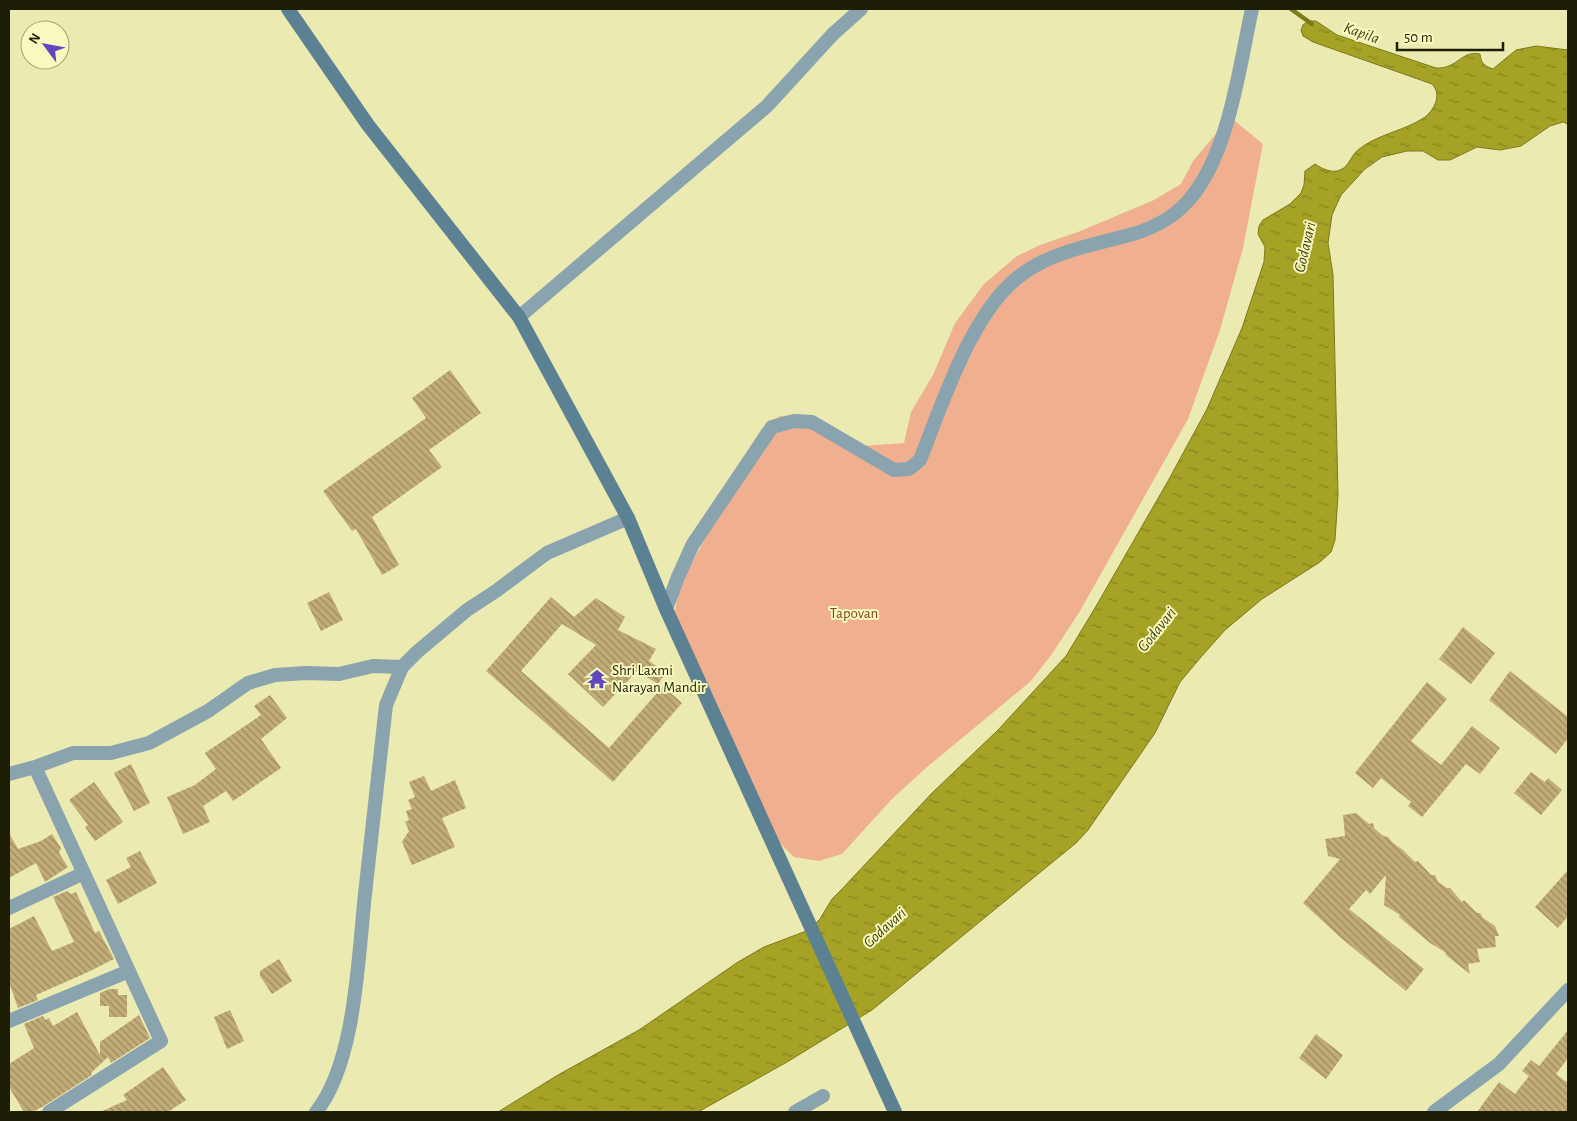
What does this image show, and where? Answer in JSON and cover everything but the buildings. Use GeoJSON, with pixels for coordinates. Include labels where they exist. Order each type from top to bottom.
{"type":"FeatureCollection","features":[{"type":"Feature","properties":{"kind":"main road"},"geometry":{"type":"LineString","coordinates":[[288,9],[368,124],[518,317],[628,518],[666,610],[895,1112]]}},
{"type":"Feature","properties":{"kind":"street"},"geometry":{"type":"LineString","coordinates":[[518,317],[767,106],[833,34],[861,9]]}},
{"type":"Feature","properties":{"kind":"street"},"geometry":{"type":"LineString","coordinates":[[666,610],[693,544],[772,427],[794,420],[812,422],[894,470],[909,468],[920,460],[967,346],[997,296],[1018,277],[1056,254],[1136,233],[1164,221],[1188,202],[1206,175],[1226,128],[1252,9]]}},
{"type":"Feature","properties":{"kind":"street"},"geometry":{"type":"LineString","coordinates":[[316,1112],[337,1075],[353,1009],[386,705],[402,667],[417,652],[468,610],[547,553],[628,518]]}},
{"type":"Feature","properties":{"kind":"street"},"geometry":{"type":"LineString","coordinates":[[9,774],[73,753],[111,752],[149,743],[208,711],[248,683],[275,675],[306,673],[339,674],[373,666],[402,667]]}},
{"type":"Feature","properties":{"kind":"street"},"geometry":{"type":"LineString","coordinates":[[35,767],[161,1041],[49,1112]]}},
{"type":"Feature","properties":{"kind":"street"},"geometry":{"type":"LineString","coordinates":[[9,908],[84,873]]}},
{"type":"Feature","properties":{"kind":"street"},"geometry":{"type":"LineString","coordinates":[[9,1022],[129,971]]}},
{"type":"Feature","properties":{"kind":"street"},"geometry":{"type":"LineString","coordinates":[[1434,1112],[1499,1064],[1568,990]]}},
{"type":"Feature","properties":{"kind":"street"},"geometry":{"type":"LineString","coordinates":[[795,1112],[823,1096]]}},
{"type":"Feature","properties":{"kind":"green space","name":"Tapovan"},"geometry":{"type":"Polygon","coordinates":[[[1230,117],[1263,144],[1243,248],[1220,330],[1188,419],[1080,611],[1052,654],[1031,681],[926,768],[892,799],[842,854],[819,861],[794,857],[775,838],[673,620],[680,586],[700,548],[735,472],[762,428],[780,416],[794,415],[847,447],[904,443],[911,412],[933,375],[955,323],[984,284],[1017,256],[1154,200],[1181,184],[1193,161],[1230,117]]]}},
{"type":"Feature","properties":{"kind":"water","name":"Godavari"},"geometry":{"type":"Polygon","coordinates":[[[1308,21],[1316,21],[1337,35],[1436,68],[1449,66],[1474,53],[1480,54],[1484,64],[1493,69],[1516,50],[1536,46],[1568,50],[1568,124],[1563,122],[1550,126],[1521,146],[1500,150],[1477,147],[1450,160],[1438,160],[1423,151],[1407,151],[1382,157],[1365,169],[1341,195],[1332,215],[1328,243],[1333,275],[1338,495],[1335,540],[1331,552],[1320,562],[1262,599],[1225,630],[1201,657],[1180,682],[1155,733],[1088,830],[1076,843],[872,1010],[787,1062],[698,1112],[498,1112],[558,1075],[639,1030],[738,962],[764,947],[809,930],[820,919],[832,899],[932,793],[998,730],[1066,656],[1168,481],[1207,409],[1242,328],[1264,262],[1265,247],[1258,234],[1259,226],[1263,220],[1290,204],[1301,193],[1304,185],[1305,171],[1315,164],[1330,171],[1337,171],[1343,168],[1356,152],[1374,140],[1409,126],[1425,117],[1432,110],[1436,101],[1437,92],[1432,84],[1313,42],[1303,36],[1301,30],[1308,21]]]}},
{"type":"Feature","properties":{"kind":"waterway","name":"Kapila"},"geometry":{"type":"LineString","coordinates":[[1291,9],[1312,24]]}},
{"type":"Feature","properties":{"kind":"place","name":"Shri Laxmi Narayan Mandir"},"geometry":{"type":"Point","coordinates":[597,679]}}]}
